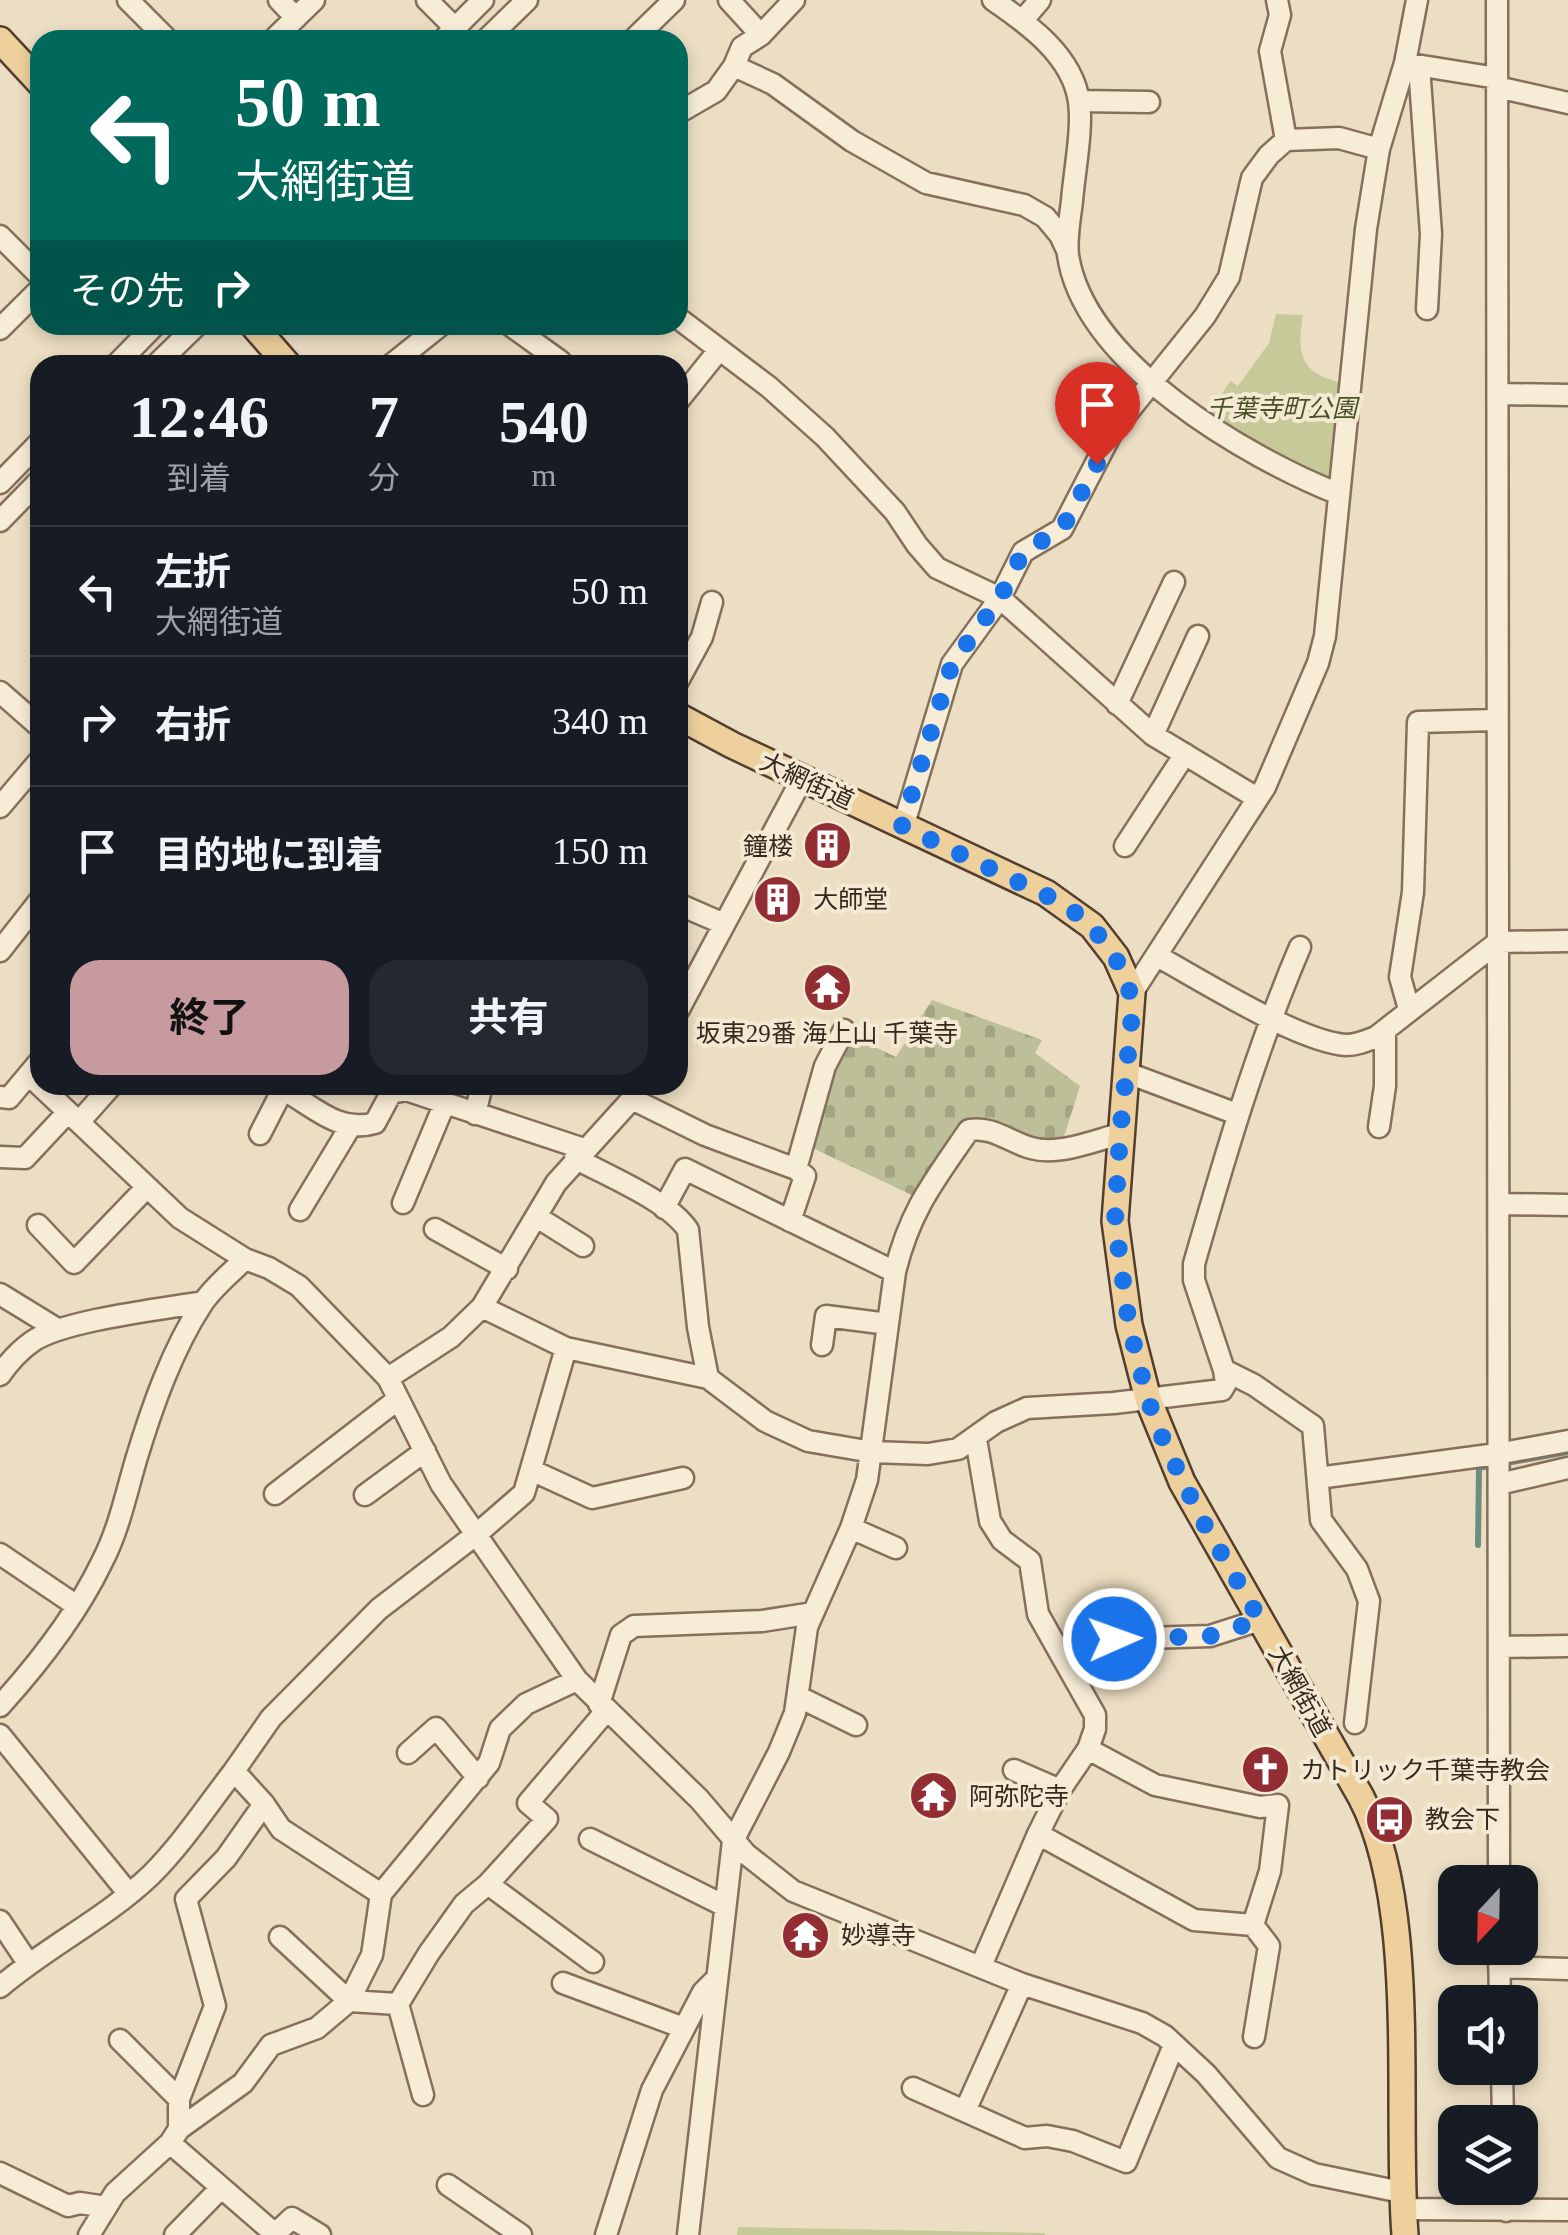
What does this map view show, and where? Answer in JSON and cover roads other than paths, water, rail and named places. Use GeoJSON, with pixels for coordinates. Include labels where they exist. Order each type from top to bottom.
{"type":"FeatureCollection","features":[{"type":"Feature","properties":{"kind":"main road"},"geometry":{"type":"LineString","coordinates":[[0,40],[30,72]]}},
{"type":"Feature","properties":{"kind":"main road"},"geometry":{"type":"LineString","coordinates":[[262,335],[279,355]]}},
{"type":"Feature","properties":{"kind":"main road","name":"大網街道"},"geometry":{"type":"LineString","coordinates":[[688,721],[1046,893],[1080,914],[1116,957],[1132,992],[1116,1187],[1117,1241],[1129,1325],[1148,1400],[1182,1482],[1361,1796],[1377,1833],[1392,1908],[1399,1980],[1403,2212]]}},
{"type":"Feature","properties":{"kind":"street"},"geometry":{"type":"LineString","coordinates":[[128,0],[158,30]]}},
{"type":"Feature","properties":{"kind":"street"},"geometry":{"type":"LineString","coordinates":[[279,0],[296,18]]}},
{"type":"Feature","properties":{"kind":"street"},"geometry":{"type":"LineString","coordinates":[[283,30],[314,0]]}},
{"type":"Feature","properties":{"kind":"street"},"geometry":{"type":"LineString","coordinates":[[426,0],[446,30]]}},
{"type":"Feature","properties":{"kind":"street"},"geometry":{"type":"LineString","coordinates":[[453,30],[483,0]]}},
{"type":"Feature","properties":{"kind":"street"},"geometry":{"type":"LineString","coordinates":[[496,30],[527,0]]}},
{"type":"Feature","properties":{"kind":"street"},"geometry":{"type":"LineString","coordinates":[[643,30],[674,0]]}},
{"type":"Feature","properties":{"kind":"street"},"geometry":{"type":"LineString","coordinates":[[729,0],[761,35]]}},
{"type":"Feature","properties":{"kind":"street"},"geometry":{"type":"LineString","coordinates":[[688,107],[716,91],[742,47],[761,35],[794,0]]}},
{"type":"Feature","properties":{"kind":"street"},"geometry":{"type":"LineString","coordinates":[[993,0],[1046,39],[1067,71],[1079,102],[1068,252]]}},
{"type":"Feature","properties":{"kind":"street"},"geometry":{"type":"LineString","coordinates":[[1023,20],[1040,0]]}},
{"type":"Feature","properties":{"kind":"street"},"geometry":{"type":"LineString","coordinates":[[1277,0],[1280,15],[1270,51],[1286,140]]}},
{"type":"Feature","properties":{"kind":"street"},"geometry":{"type":"LineString","coordinates":[[1417,0],[1412,64],[1431,234],[1427,309]]}},
{"type":"Feature","properties":{"kind":"street"},"geometry":{"type":"LineString","coordinates":[[1497,0],[1499,1865]]}},
{"type":"Feature","properties":{"kind":"street"},"geometry":{"type":"LineString","coordinates":[[1412,64],[1568,103]]}},
{"type":"Feature","properties":{"kind":"street"},"geometry":{"type":"LineString","coordinates":[[1132,992],[1258,798],[1318,664],[1325,636],[1366,229],[1379,148],[1412,64]]}},
{"type":"Feature","properties":{"kind":"street"},"geometry":{"type":"LineString","coordinates":[[734,66],[773,84],[852,141],[926,183],[1024,204],[1045,217],[1068,252],[1078,290],[1102,329],[1135,370],[1234,441],[1288,474],[1339,494]]}},
{"type":"Feature","properties":{"kind":"street"},"geometry":{"type":"LineString","coordinates":[[1079,102],[1149,102]]}},
{"type":"Feature","properties":{"kind":"street"},"geometry":{"type":"LineString","coordinates":[[902,826],[952,664],[1000,598],[1023,552],[1062,529],[1112,432],[1205,316],[1229,276],[1252,178],[1286,140],[1339,138],[1379,148]]}},
{"type":"Feature","properties":{"kind":"street"},"geometry":{"type":"LineString","coordinates":[[0,236],[30,266]]}},
{"type":"Feature","properties":{"kind":"street"},"geometry":{"type":"LineString","coordinates":[[0,329],[30,298]]}},
{"type":"Feature","properties":{"kind":"street"},"geometry":{"type":"LineString","coordinates":[[688,326],[769,386],[826,437],[885,500],[937,568],[1000,598],[1153,734],[1258,798]]}},
{"type":"Feature","properties":{"kind":"street"},"geometry":{"type":"LineString","coordinates":[[126,355],[145,335]]}},
{"type":"Feature","properties":{"kind":"street"},"geometry":{"type":"LineString","coordinates":[[166,355],[187,335]]}},
{"type":"Feature","properties":{"kind":"street"},"geometry":{"type":"LineString","coordinates":[[404,355],[428,335]]}},
{"type":"Feature","properties":{"kind":"street"},"geometry":{"type":"LineString","coordinates":[[524,335],[553,355]]}},
{"type":"Feature","properties":{"kind":"street"},"geometry":{"type":"LineString","coordinates":[[688,388],[719,350]]}},
{"type":"Feature","properties":{"kind":"street"},"geometry":{"type":"LineString","coordinates":[[1498,394],[1568,395]]}},
{"type":"Feature","properties":{"kind":"street"},"geometry":{"type":"LineString","coordinates":[[0,483],[30,452]]}},
{"type":"Feature","properties":{"kind":"street"},"geometry":{"type":"LineString","coordinates":[[0,521],[30,490]]}},
{"type":"Feature","properties":{"kind":"street"},"geometry":{"type":"LineString","coordinates":[[1117,704],[1174,582]]}},
{"type":"Feature","properties":{"kind":"street"},"geometry":{"type":"LineString","coordinates":[[688,663],[716,600]]}},
{"type":"Feature","properties":{"kind":"street"},"geometry":{"type":"LineString","coordinates":[[1153,734],[1198,636]]}},
{"type":"Feature","properties":{"kind":"street"},"geometry":{"type":"LineString","coordinates":[[0,692],[30,718]]}},
{"type":"Feature","properties":{"kind":"street"},"geometry":{"type":"LineString","coordinates":[[1379,1127],[1414,892],[1418,722],[1496,720]]}},
{"type":"Feature","properties":{"kind":"street"},"geometry":{"type":"LineString","coordinates":[[1125,846],[1185,754]]}},
{"type":"Feature","properties":{"kind":"street"},"geometry":{"type":"LineString","coordinates":[[0,807],[30,772]]}},
{"type":"Feature","properties":{"kind":"street"},"geometry":{"type":"LineString","coordinates":[[688,992],[802,778]]}},
{"type":"Feature","properties":{"kind":"street"},"geometry":{"type":"LineString","coordinates":[[688,908],[724,924]]}},
{"type":"Feature","properties":{"kind":"street"},"geometry":{"type":"LineString","coordinates":[[0,951],[30,913]]}},
{"type":"Feature","properties":{"kind":"street"},"geometry":{"type":"LineString","coordinates":[[1156,956],[1270,1017],[1329,1042],[1344,1044],[1365,1042],[1498,942],[1568,941]]}},
{"type":"Feature","properties":{"kind":"street"},"geometry":{"type":"LineString","coordinates":[[482,1308],[566,1348],[708,1378],[786,1432],[808,1441],[872,1452],[928,1454],[958,1449],[996,1422],[1027,1408],[1148,1400],[1222,1390],[1226,1384],[1224,1370],[1194,1280],[1194,1264],[1270,1017],[1300,947]]}},
{"type":"Feature","properties":{"kind":"street"},"geometry":{"type":"LineString","coordinates":[[796,1170],[825,1066],[844,1030]]}},
{"type":"Feature","properties":{"kind":"street"},"geometry":{"type":"LineString","coordinates":[[1126,1072],[1238,1114]]}},
{"type":"Feature","properties":{"kind":"street"},"geometry":{"type":"LineString","coordinates":[[0,1097],[9,1098],[30,1073]]}},
{"type":"Feature","properties":{"kind":"street"},"geometry":{"type":"LineString","coordinates":[[56,1095],[180,1218],[245,1259],[299,1286],[388,1378],[441,1484],[577,1680],[699,1799],[733,1840],[793,1891],[1022,1984],[1142,2023],[1206,2074],[1278,2158],[1403,2212],[1568,2210]]}},
{"type":"Feature","properties":{"kind":"street"},"geometry":{"type":"LineString","coordinates":[[0,1157],[25,1158],[100,1095]]}},
{"type":"Feature","properties":{"kind":"street"},"geometry":{"type":"LineString","coordinates":[[260,1134],[275,1095]]}},
{"type":"Feature","properties":{"kind":"street"},"geometry":{"type":"LineString","coordinates":[[290,1095],[350,1127],[375,1123],[390,1095]]}},
{"type":"Feature","properties":{"kind":"street"},"geometry":{"type":"LineString","coordinates":[[423,1095],[580,1154],[664,1208],[688,1230],[698,1327],[708,1378]]}},
{"type":"Feature","properties":{"kind":"street"},"geometry":{"type":"LineString","coordinates":[[474,1114],[479,1095]]}},
{"type":"Feature","properties":{"kind":"street"},"geometry":{"type":"LineString","coordinates":[[388,1378],[450,1338],[482,1308],[556,1184],[632,1095]]}},
{"type":"Feature","properties":{"kind":"street"},"geometry":{"type":"LineString","coordinates":[[640,1095],[705,1134],[805,1176],[790,1221]]}},
{"type":"Feature","properties":{"kind":"street"},"geometry":{"type":"LineString","coordinates":[[403,1203],[444,1105]]}},
{"type":"Feature","properties":{"kind":"street"},"geometry":{"type":"LineString","coordinates":[[300,1210],[350,1127]]}},
{"type":"Feature","properties":{"kind":"street"},"geometry":{"type":"LineString","coordinates":[[688,2235],[733,1840],[778,1752],[799,1697],[804,1642],[813,1613],[851,1528],[867,1480],[895,1272],[917,1205],[969,1130],[983,1128],[1034,1150],[1061,1149],[1120,1134]]}},
{"type":"Feature","properties":{"kind":"street"},"geometry":{"type":"LineString","coordinates":[[664,1208],[685,1170],[895,1272]]}},
{"type":"Feature","properties":{"kind":"street"},"geometry":{"type":"LineString","coordinates":[[38,1225],[74,1262],[147,1187]]}},
{"type":"Feature","properties":{"kind":"street"},"geometry":{"type":"LineString","coordinates":[[1500,1204],[1568,1204]]}},
{"type":"Feature","properties":{"kind":"street"},"geometry":{"type":"LineString","coordinates":[[537,1217],[583,1246]]}},
{"type":"Feature","properties":{"kind":"street"},"geometry":{"type":"LineString","coordinates":[[435,1229],[508,1269]]}},
{"type":"Feature","properties":{"kind":"street"},"geometry":{"type":"LineString","coordinates":[[0,1706],[77,1606],[103,1562],[159,1391],[203,1302],[245,1259]]}},
{"type":"Feature","properties":{"kind":"street"},"geometry":{"type":"LineString","coordinates":[[0,1294],[57,1329]]}},
{"type":"Feature","properties":{"kind":"street"},"geometry":{"type":"LineString","coordinates":[[0,1375],[34,1340],[57,1329],[203,1302]]}},
{"type":"Feature","properties":{"kind":"street"},"geometry":{"type":"LineString","coordinates":[[822,1345],[826,1316],[888,1324]]}},
{"type":"Feature","properties":{"kind":"street"},"geometry":{"type":"LineString","coordinates":[[0,1987],[28,1963],[84,1930],[152,1874],[234,1771],[270,1718],[379,1609],[524,1493],[566,1348]]}},
{"type":"Feature","properties":{"kind":"street"},"geometry":{"type":"LineString","coordinates":[[1224,1370],[1254,1385],[1314,1426],[1321,1520],[1358,1570],[1369,1601],[1355,1723]]}},
{"type":"Feature","properties":{"kind":"street"},"geometry":{"type":"LineString","coordinates":[[275,1494],[397,1400]]}},
{"type":"Feature","properties":{"kind":"street"},"geometry":{"type":"LineString","coordinates":[[976,1439],[990,1520],[1002,1540],[1030,1561],[1038,1614],[1095,1715],[1088,1750],[1060,1790],[1038,1834],[981,1966]]}},
{"type":"Feature","properties":{"kind":"street"},"geometry":{"type":"LineString","coordinates":[[1498,1469],[1568,1441]]}},
{"type":"Feature","properties":{"kind":"street"},"geometry":{"type":"LineString","coordinates":[[366,1495],[424,1450]]}},
{"type":"Feature","properties":{"kind":"street"},"geometry":{"type":"LineString","coordinates":[[1318,1478],[1568,1468]]}},
{"type":"Feature","properties":{"kind":"street"},"geometry":{"type":"LineString","coordinates":[[532,1470],[592,1498],[683,1478]]}},
{"type":"Feature","properties":{"kind":"street"},"geometry":{"type":"LineString","coordinates":[[851,1528],[896,1548]]}},
{"type":"Feature","properties":{"kind":"street"},"geometry":{"type":"LineString","coordinates":[[0,1554],[77,1606]]}},
{"type":"Feature","properties":{"kind":"street"},"geometry":{"type":"LineString","coordinates":[[1106,1608],[1114,1639],[1210,1636],[1260,1620]]}},
{"type":"Feature","properties":{"kind":"street"},"geometry":{"type":"LineString","coordinates":[[423,2095],[398,2004],[464,1904],[488,1884],[547,1819],[528,1804],[602,1708],[621,1635],[634,1626],[762,1621],[813,1613]]}},
{"type":"Feature","properties":{"kind":"street"},"geometry":{"type":"LineString","coordinates":[[1499,1647],[1568,1646]]}},
{"type":"Feature","properties":{"kind":"street"},"geometry":{"type":"LineString","coordinates":[[89,2235],[115,2194],[175,2136],[242,2084],[271,2045],[318,2028],[349,2001],[372,1955],[381,1894],[489,1763],[500,1729],[526,1704],[577,1680]]}},
{"type":"Feature","properties":{"kind":"street"},"geometry":{"type":"LineString","coordinates":[[799,1697],[856,1725]]}},
{"type":"Feature","properties":{"kind":"street"},"geometry":{"type":"LineString","coordinates":[[408,1753],[436,1728],[478,1778]]}},
{"type":"Feature","properties":{"kind":"street"},"geometry":{"type":"LineString","coordinates":[[0,1735],[129,1894]]}},
{"type":"Feature","properties":{"kind":"street"},"geometry":{"type":"LineString","coordinates":[[1088,1750],[1155,1785],[1260,1807],[1278,1805],[1270,1872],[1254,1924]]}},
{"type":"Feature","properties":{"kind":"street"},"geometry":{"type":"LineString","coordinates":[[1014,1770],[1060,1790]]}},
{"type":"Feature","properties":{"kind":"street"},"geometry":{"type":"LineString","coordinates":[[234,1771],[281,1830],[381,1894]]}},
{"type":"Feature","properties":{"kind":"street"},"geometry":{"type":"LineString","coordinates":[[264,1804],[226,1858],[186,1899],[215,2006],[179,2099],[175,2136],[220,2189],[275,2234],[292,2218],[320,2235]]}},
{"type":"Feature","properties":{"kind":"street"},"geometry":{"type":"LineString","coordinates":[[1038,1834],[1194,1920],[1254,1924]]}},
{"type":"Feature","properties":{"kind":"street"},"geometry":{"type":"LineString","coordinates":[[590,1839],[725,1906]]}},
{"type":"Feature","properties":{"kind":"street"},"geometry":{"type":"LineString","coordinates":[[488,1884],[593,1962]]}},
{"type":"Feature","properties":{"kind":"street"},"geometry":{"type":"LineString","coordinates":[[0,1921],[28,1963]]}},
{"type":"Feature","properties":{"kind":"street"},"geometry":{"type":"LineString","coordinates":[[1254,1924],[1269,1946],[1254,2037]]}},
{"type":"Feature","properties":{"kind":"street"},"geometry":{"type":"LineString","coordinates":[[280,1936],[349,2001],[398,2004]]}},
{"type":"Feature","properties":{"kind":"street"},"geometry":{"type":"LineString","coordinates":[[1538,1964],[1568,1969]]}},
{"type":"Feature","properties":{"kind":"street"},"geometry":{"type":"LineString","coordinates":[[606,2235],[652,2090],[703,1992],[715,1980]]}},
{"type":"Feature","properties":{"kind":"street"},"geometry":{"type":"LineString","coordinates":[[563,1983],[684,2028]]}},
{"type":"Feature","properties":{"kind":"street"},"geometry":{"type":"LineString","coordinates":[[965,2111],[1022,1984]]}},
{"type":"Feature","properties":{"kind":"street"},"geometry":{"type":"LineString","coordinates":[[120,2040],[179,2099]]}},
{"type":"Feature","properties":{"kind":"street"},"geometry":{"type":"LineString","coordinates":[[912,2088],[1026,2138],[1047,2136],[1073,2141],[1126,2162],[1174,2045]]}},
{"type":"Feature","properties":{"kind":"street"},"geometry":{"type":"LineString","coordinates":[[0,2173],[68,2206],[80,2203],[106,2207]]}},
{"type":"Feature","properties":{"kind":"street"},"geometry":{"type":"LineString","coordinates":[[448,2185],[521,2235]]}},
{"type":"Feature","properties":{"kind":"street"},"geometry":{"type":"LineString","coordinates":[[175,2235],[220,2189]]}},
{"type":"Feature","properties":{"kind":"street"},"geometry":{"type":"LineString","coordinates":[[1506,2205],[1506,2211]]}},
{"type":"Feature","properties":{"kind":"waterway"},"geometry":{"type":"LineString","coordinates":[[1478,1545],[1479,1468],[1568,1452]]}},
{"type":"Feature","properties":{"kind":"place","name":"鐘楼"},"geometry":{"type":"Point","coordinates":[828,846]}},
{"type":"Feature","properties":{"kind":"place","name":"大師堂"},"geometry":{"type":"Point","coordinates":[778,899]}},
{"type":"Feature","properties":{"kind":"place","name":"坂東29番 海上山 千葉寺"},"geometry":{"type":"Point","coordinates":[827,987]}},
{"type":"Feature","properties":{"kind":"place","name":"カトリック千葉寺教会"},"geometry":{"type":"Point","coordinates":[1265,1770]}},
{"type":"Feature","properties":{"kind":"place","name":"阿弥陀寺"},"geometry":{"type":"Point","coordinates":[934,1796]}},
{"type":"Feature","properties":{"kind":"place","name":"教会下"},"geometry":{"type":"Point","coordinates":[1390,1819]}},
{"type":"Feature","properties":{"kind":"place","name":"妙導寺"},"geometry":{"type":"Point","coordinates":[806,1935]}},
{"type":"Feature","properties":{"kind":"park label","name":"千葉寺町公園"},"geometry":{"type":"Point","coordinates":[1282,408]}}]}
